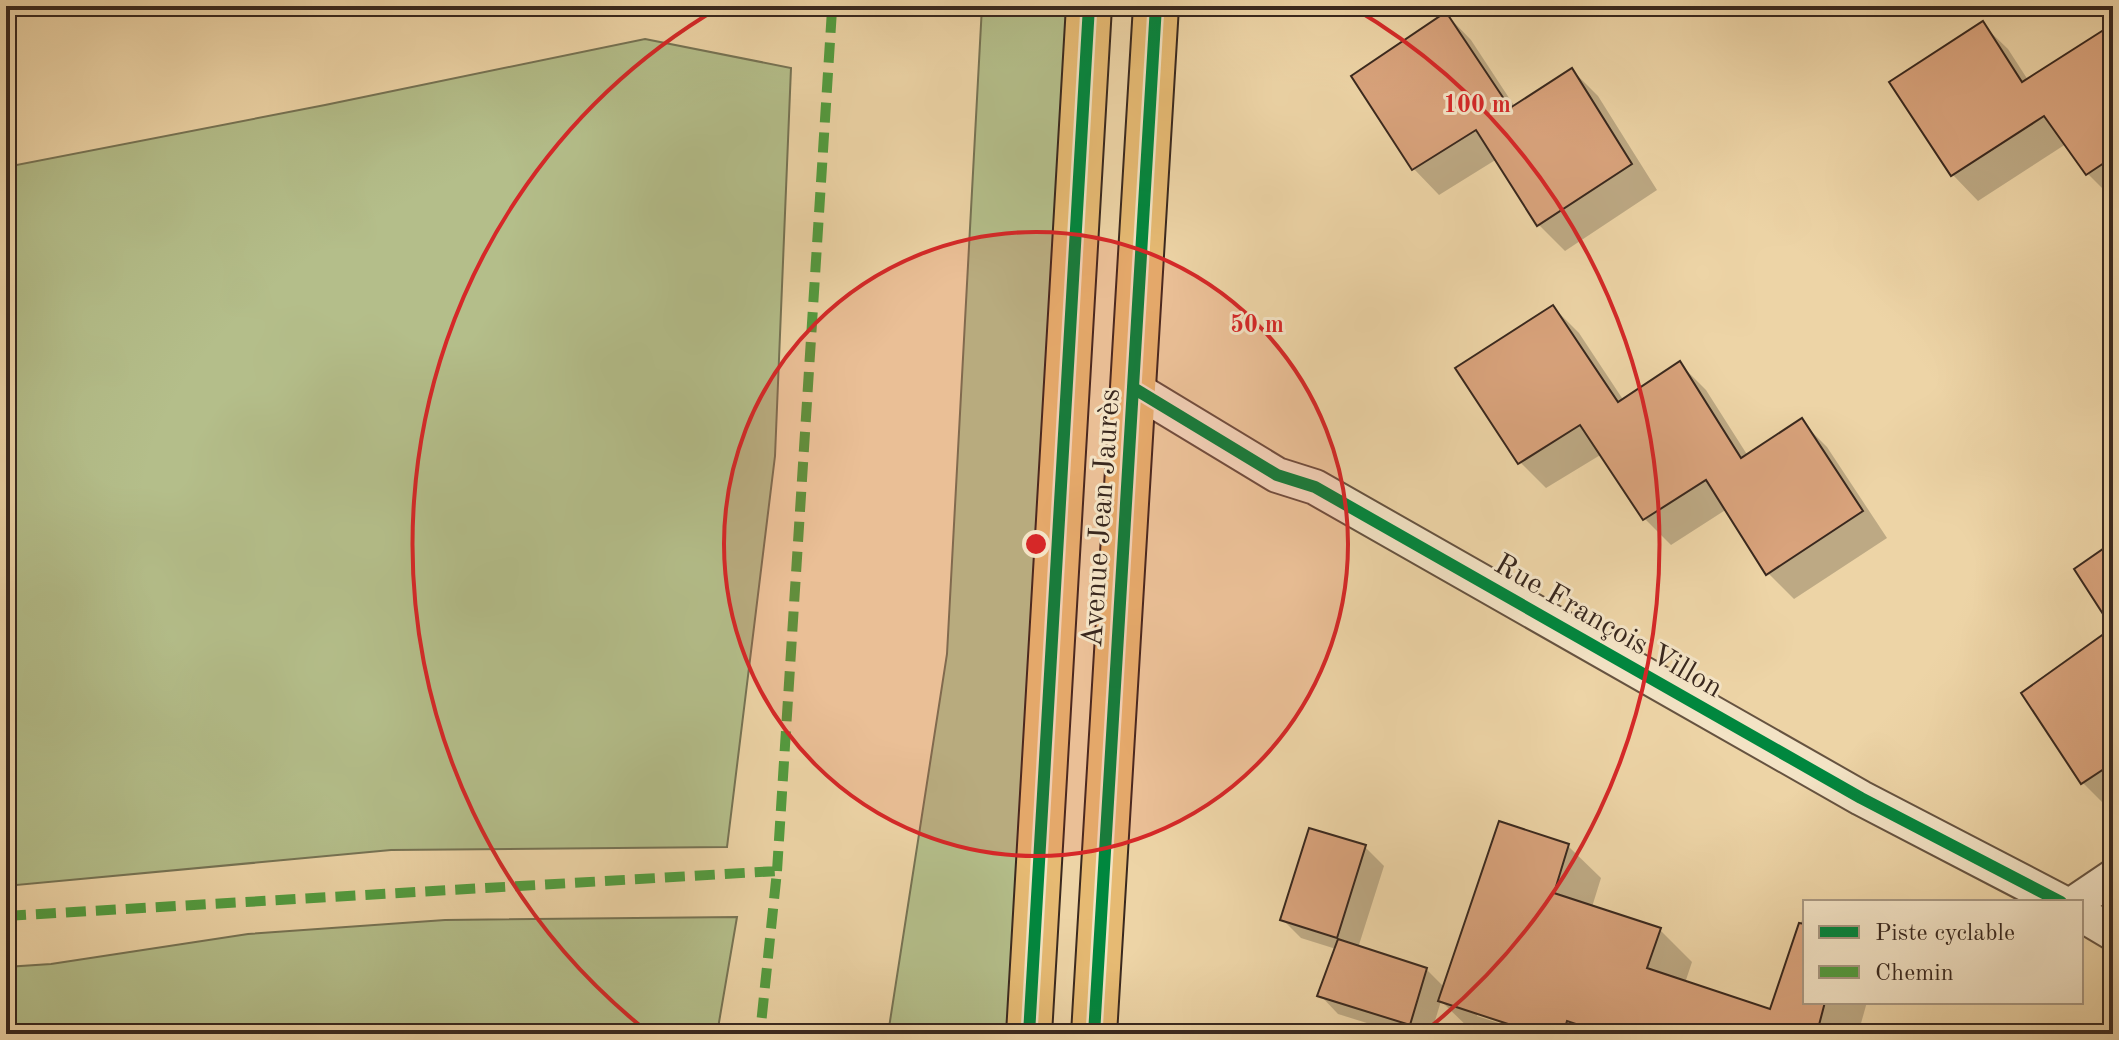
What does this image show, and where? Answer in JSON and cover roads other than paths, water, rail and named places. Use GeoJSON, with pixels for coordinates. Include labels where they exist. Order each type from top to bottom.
{"type":"FeatureCollection","features":[{"type":"Feature","properties":{"kind":"main road","name":"Avenue Jean Jaurès"},"geometry":{"type":"LineString","coordinates":[[1029,1034],[1089,6]]}},
{"type":"Feature","properties":{"kind":"main road","name":"Avenue Jean Jaurès"},"geometry":{"type":"LineString","coordinates":[[1094,1034],[1156,6]]}},
{"type":"Feature","properties":{"kind":"street","name":"Rue François Villon"},"geometry":{"type":"LineString","coordinates":[[1135,389],[1277,475],[1315,487],[1861,798],[2057,900]]}},
{"type":"Feature","properties":{"kind":"street"},"geometry":{"type":"LineString","coordinates":[[2079,900],[2113,877]]}},
{"type":"Feature","properties":{"kind":"street"},"geometry":{"type":"LineString","coordinates":[[2083,915],[2113,933]]}}]}
